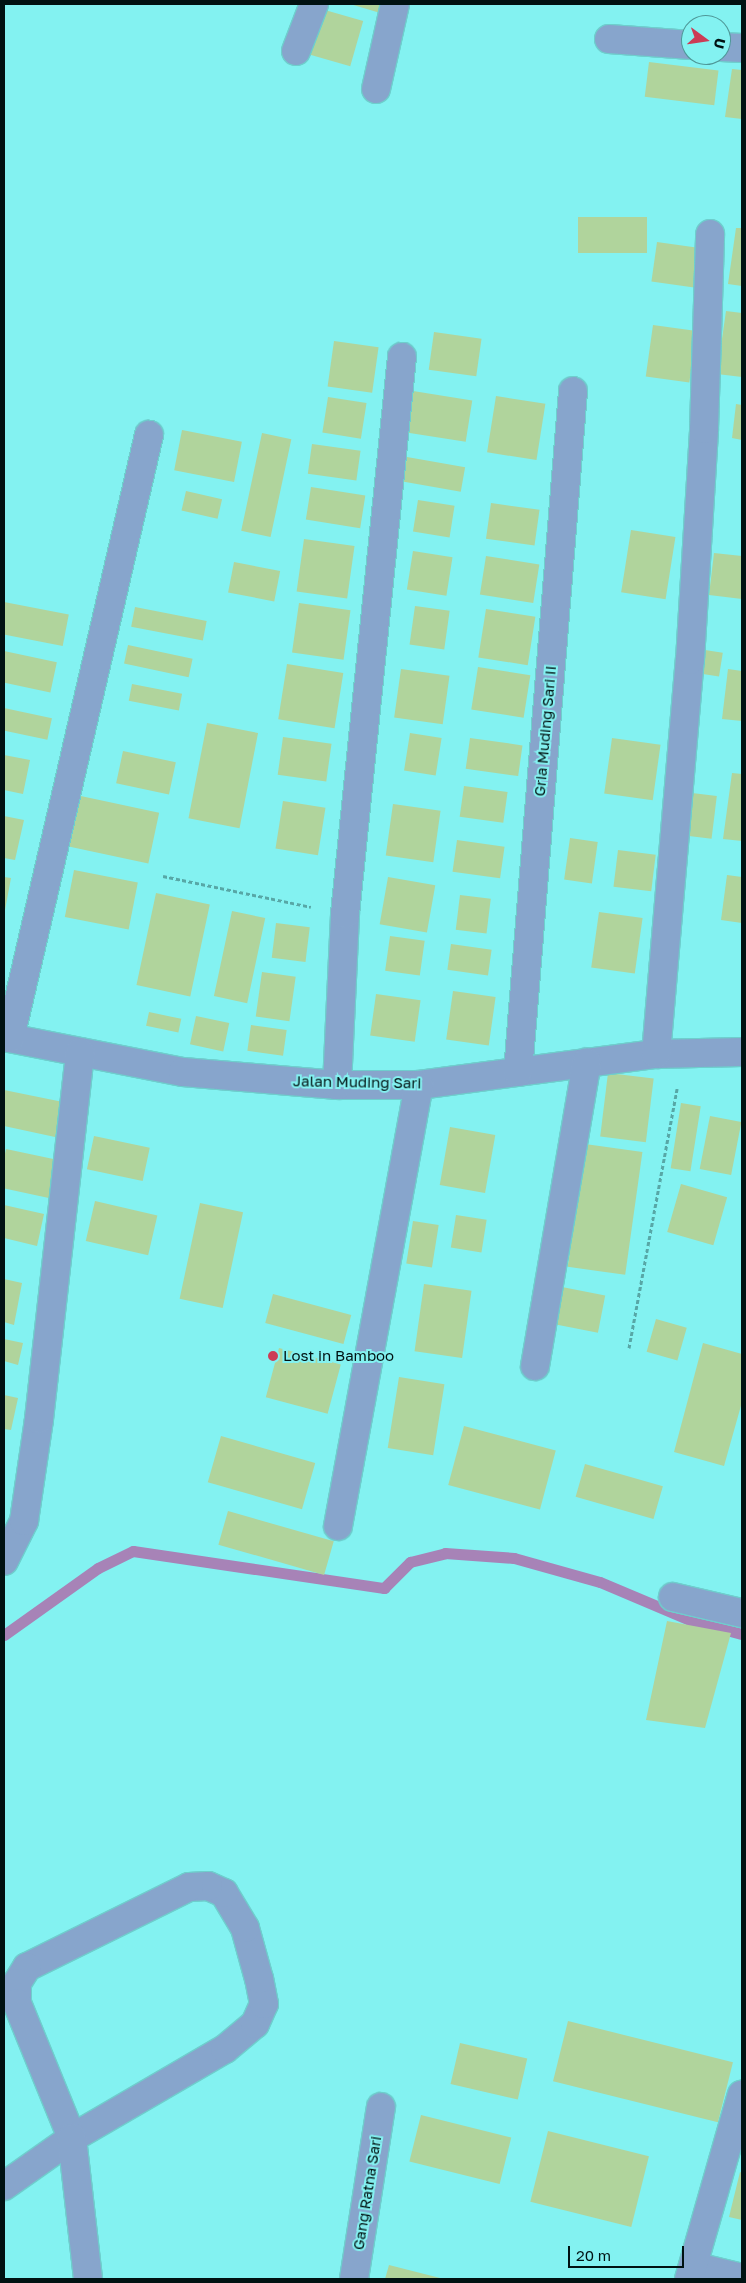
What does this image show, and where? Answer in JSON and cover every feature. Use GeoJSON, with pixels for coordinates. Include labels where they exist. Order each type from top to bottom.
{"type":"FeatureCollection","features":[{"type":"Feature","properties":{"kind":"street"},"geometry":{"type":"LineString","coordinates":[[296,51],[314,4]]}},
{"type":"Feature","properties":{"kind":"street"},"geometry":{"type":"LineString","coordinates":[[376,89],[395,4]]}},
{"type":"Feature","properties":{"kind":"street"},"geometry":{"type":"LineString","coordinates":[[609,39],[681,44]]}},
{"type":"Feature","properties":{"kind":"street"},"geometry":{"type":"LineString","coordinates":[[656,1054],[690,660],[704,429],[710,234]]}},
{"type":"Feature","properties":{"kind":"street"},"geometry":{"type":"LineString","coordinates":[[336,1085],[345,914],[402,357]]}},
{"type":"Feature","properties":{"kind":"street","name":"Gria Muding Sari II"},"geometry":{"type":"LineString","coordinates":[[518,1072],[572,391]]}},
{"type":"Feature","properties":{"kind":"street"},"geometry":{"type":"LineString","coordinates":[[7,1037],[149,435]]}},
{"type":"Feature","properties":{"kind":"street","name":"Jalan Muding Sari"},"geometry":{"type":"LineString","coordinates":[[7,1037],[183,1072],[336,1085],[418,1085],[656,1054],[742,1052]]}},
{"type":"Feature","properties":{"kind":"street"},"geometry":{"type":"LineString","coordinates":[[4,1560],[24,1521],[39,1419],[80,1052]]}},
{"type":"Feature","properties":{"kind":"street"},"geometry":{"type":"LineString","coordinates":[[535,1366],[587,1062]]}},
{"type":"Feature","properties":{"kind":"street"},"geometry":{"type":"LineString","coordinates":[[338,1526],[418,1085]]}},
{"type":"Feature","properties":{"kind":"street"},"geometry":{"type":"LineString","coordinates":[[673,1597],[742,1613]]}},
{"type":"Feature","properties":{"kind":"street"},"geometry":{"type":"LineString","coordinates":[[4,2186],[72,2138],[225,2049],[255,2024],[264,2004],[259,1979],[245,1928],[224,1893],[208,1886],[189,1887],[26,1967],[17,1983],[17,2003],[72,2138],[88,2279]]}},
{"type":"Feature","properties":{"kind":"street"},"geometry":{"type":"LineString","coordinates":[[742,2094],[691,2272],[742,2278]]}},
{"type":"Feature","properties":{"kind":"street","name":"Gang Ratna Sari"},"geometry":{"type":"LineString","coordinates":[[354,2279],[381,2107]]}},
{"type":"Feature","properties":{"kind":"path"},"geometry":{"type":"LineString","coordinates":[[163,876],[345,914]]}},
{"type":"Feature","properties":{"kind":"path"},"geometry":{"type":"LineString","coordinates":[[629,1348],[684,1053]]}},
{"type":"Feature","properties":{"kind":"building"},"geometry":{"type":"Polygon","coordinates":[[[350,4],[390,4],[387,15],[350,4]]]}},
{"type":"Feature","properties":{"kind":"building"},"geometry":{"type":"Polygon","coordinates":[[[318,8],[363,21],[350,66],[305,53],[318,8]]]}},
{"type":"Feature","properties":{"kind":"building"},"geometry":{"type":"Polygon","coordinates":[[[649,62],[718,71],[714,105],[645,97],[649,62]]]}},
{"type":"Feature","properties":{"kind":"building"},"geometry":{"type":"Polygon","coordinates":[[[732,69],[742,70],[742,119],[725,117],[732,69]]]}},
{"type":"Feature","properties":{"kind":"building"},"geometry":{"type":"Polygon","coordinates":[[[578,217],[647,217],[647,253],[578,253],[578,217]]]}},
{"type":"Feature","properties":{"kind":"building"},"geometry":{"type":"Polygon","coordinates":[[[736,228],[742,228],[742,286],[728,284],[736,228]]]}},
{"type":"Feature","properties":{"kind":"building"},"geometry":{"type":"Polygon","coordinates":[[[657,242],[700,248],[694,288],[651,282],[657,242]]]}},
{"type":"Feature","properties":{"kind":"building"},"geometry":{"type":"Polygon","coordinates":[[[726,311],[742,313],[742,377],[717,374],[726,311]]]}},
{"type":"Feature","properties":{"kind":"building"},"geometry":{"type":"Polygon","coordinates":[[[653,325],[697,331],[689,383],[646,376],[653,325]]]}},
{"type":"Feature","properties":{"kind":"building"},"geometry":{"type":"Polygon","coordinates":[[[434,332],[482,339],[476,376],[429,370],[434,332]]]}},
{"type":"Feature","properties":{"kind":"building"},"geometry":{"type":"Polygon","coordinates":[[[334,341],[379,347],[372,393],[328,387],[334,341]]]}},
{"type":"Feature","properties":{"kind":"building"},"geometry":{"type":"Polygon","coordinates":[[[413,391],[472,400],[466,442],[406,432],[413,391]]]}},
{"type":"Feature","properties":{"kind":"building"},"geometry":{"type":"Polygon","coordinates":[[[496,396],[545,404],[536,460],[487,452],[496,396]]]}},
{"type":"Feature","properties":{"kind":"building"},"geometry":{"type":"Polygon","coordinates":[[[328,397],[367,403],[361,439],[322,433],[328,397]]]}},
{"type":"Feature","properties":{"kind":"building"},"geometry":{"type":"Polygon","coordinates":[[[736,404],[742,405],[742,440],[732,438],[736,404]]]}},
{"type":"Feature","properties":{"kind":"building"},"geometry":{"type":"Polygon","coordinates":[[[182,430],[242,442],[234,482],[174,470],[182,430]]]}},
{"type":"Feature","properties":{"kind":"building"},"geometry":{"type":"Polygon","coordinates":[[[262,433],[291,439],[271,537],[241,531],[262,433]]]}},
{"type":"Feature","properties":{"kind":"building"},"geometry":{"type":"Polygon","coordinates":[[[312,444],[361,451],[356,481],[308,474],[312,444]]]}},
{"type":"Feature","properties":{"kind":"building"},"geometry":{"type":"Polygon","coordinates":[[[407,457],[465,467],[461,492],[403,482],[407,457]]]}},
{"type":"Feature","properties":{"kind":"building"},"geometry":{"type":"Polygon","coordinates":[[[311,487],[365,496],[360,528],[306,520],[311,487]]]}},
{"type":"Feature","properties":{"kind":"building"},"geometry":{"type":"Polygon","coordinates":[[[186,491],[222,499],[218,519],[182,510],[186,491]]]}},
{"type":"Feature","properties":{"kind":"building"},"geometry":{"type":"Polygon","coordinates":[[[418,500],[455,506],[450,537],[413,532],[418,500]]]}},
{"type":"Feature","properties":{"kind":"building"},"geometry":{"type":"Polygon","coordinates":[[[491,503],[540,510],[535,545],[486,539],[491,503]]]}},
{"type":"Feature","properties":{"kind":"building"},"geometry":{"type":"Polygon","coordinates":[[[631,530],[675,537],[666,599],[621,592],[631,530]]]}},
{"type":"Feature","properties":{"kind":"building"},"geometry":{"type":"Polygon","coordinates":[[[304,539],[355,546],[347,599],[297,591],[304,539]]]}},
{"type":"Feature","properties":{"kind":"building"},"geometry":{"type":"Polygon","coordinates":[[[413,551],[453,557],[446,596],[407,590],[413,551]]]}},
{"type":"Feature","properties":{"kind":"building"},"geometry":{"type":"Polygon","coordinates":[[[714,553],[742,556],[742,599],[709,595],[714,553]]]}},
{"type":"Feature","properties":{"kind":"building"},"geometry":{"type":"Polygon","coordinates":[[[486,556],[539,564],[533,603],[480,595],[486,556]]]}},
{"type":"Feature","properties":{"kind":"building"},"geometry":{"type":"Polygon","coordinates":[[[234,562],[280,571],[274,601],[228,592],[234,562]]]}},
{"type":"Feature","properties":{"kind":"building"},"geometry":{"type":"Polygon","coordinates":[[[4,602],[69,615],[63,646],[4,635],[4,602]]]}},
{"type":"Feature","properties":{"kind":"building"},"geometry":{"type":"Polygon","coordinates":[[[299,603],[350,610],[344,660],[292,653],[299,603]]]}},
{"type":"Feature","properties":{"kind":"building"},"geometry":{"type":"Polygon","coordinates":[[[415,606],[450,611],[444,649],[410,645],[415,606]]]}},
{"type":"Feature","properties":{"kind":"building"},"geometry":{"type":"Polygon","coordinates":[[[135,607],[207,621],[203,641],[131,627],[135,607]]]}},
{"type":"Feature","properties":{"kind":"building"},"geometry":{"type":"Polygon","coordinates":[[[486,609],[535,617],[528,665],[478,657],[486,609]]]}},
{"type":"Feature","properties":{"kind":"building"},"geometry":{"type":"Polygon","coordinates":[[[128,645],[193,659],[189,677],[124,664],[128,645]]]}},
{"type":"Feature","properties":{"kind":"building"},"geometry":{"type":"Polygon","coordinates":[[[705,650],[723,653],[719,677],[701,674],[705,650]]]}},
{"type":"Feature","properties":{"kind":"building"},"geometry":{"type":"Polygon","coordinates":[[[4,651],[57,662],[50,693],[4,683],[4,651]]]}},
{"type":"Feature","properties":{"kind":"building"},"geometry":{"type":"Polygon","coordinates":[[[287,664],[343,673],[335,728],[278,719],[287,664]]]}},
{"type":"Feature","properties":{"kind":"building"},"geometry":{"type":"Polygon","coordinates":[[[478,667],[530,675],[524,718],[471,709],[478,667]]]}},
{"type":"Feature","properties":{"kind":"building"},"geometry":{"type":"Polygon","coordinates":[[[401,669],[450,676],[443,724],[394,718],[401,669]]]}},
{"type":"Feature","properties":{"kind":"building"},"geometry":{"type":"Polygon","coordinates":[[[728,669],[742,671],[742,721],[722,719],[728,669]]]}},
{"type":"Feature","properties":{"kind":"building"},"geometry":{"type":"Polygon","coordinates":[[[132,684],[182,694],[179,710],[129,701],[132,684]]]}},
{"type":"Feature","properties":{"kind":"building"},"geometry":{"type":"Polygon","coordinates":[[[4,708],[52,718],[47,740],[4,730],[4,708]]]}},
{"type":"Feature","properties":{"kind":"building"},"geometry":{"type":"Polygon","coordinates":[[[207,723],[258,733],[240,828],[188,818],[207,723]]]}},
{"type":"Feature","properties":{"kind":"building"},"geometry":{"type":"Polygon","coordinates":[[[410,733],[442,738],[436,776],[404,771],[410,733]]]}},
{"type":"Feature","properties":{"kind":"building"},"geometry":{"type":"Polygon","coordinates":[[[283,737],[332,744],[326,781],[278,775],[283,737]]]}},
{"type":"Feature","properties":{"kind":"building"},"geometry":{"type":"Polygon","coordinates":[[[470,738],[522,745],[518,776],[466,769],[470,738]]]}},
{"type":"Feature","properties":{"kind":"building"},"geometry":{"type":"Polygon","coordinates":[[[612,738],[661,745],[653,800],[604,793],[612,738]]]}},
{"type":"Feature","properties":{"kind":"building"},"geometry":{"type":"Polygon","coordinates":[[[123,751],[176,762],[169,795],[116,783],[123,751]]]}},
{"type":"Feature","properties":{"kind":"building"},"geometry":{"type":"Polygon","coordinates":[[[4,755],[30,760],[23,794],[4,790],[4,755]]]}},
{"type":"Feature","properties":{"kind":"building"},"geometry":{"type":"Polygon","coordinates":[[[732,773],[742,774],[742,841],[723,839],[732,773]]]}},
{"type":"Feature","properties":{"kind":"building"},"geometry":{"type":"Polygon","coordinates":[[[464,786],[508,792],[503,823],[460,817],[464,786]]]}},
{"type":"Feature","properties":{"kind":"building"},"geometry":{"type":"Polygon","coordinates":[[[692,793],[717,796],[712,839],[687,836],[692,793]]]}},
{"type":"Feature","properties":{"kind":"building"},"geometry":{"type":"Polygon","coordinates":[[[76,795],[159,813],[148,864],[65,846],[76,795]]]}},
{"type":"Feature","properties":{"kind":"building"},"geometry":{"type":"Polygon","coordinates":[[[283,801],[325,808],[318,855],[275,848],[283,801]]]}},
{"type":"Feature","properties":{"kind":"building"},"geometry":{"type":"Polygon","coordinates":[[[393,804],[441,811],[433,862],[386,855],[393,804]]]}},
{"type":"Feature","properties":{"kind":"building"},"geometry":{"type":"Polygon","coordinates":[[[4,816],[24,820],[15,860],[4,858],[4,816]]]}},
{"type":"Feature","properties":{"kind":"building"},"geometry":{"type":"Polygon","coordinates":[[[570,838],[598,842],[592,883],[564,880],[570,838]]]}},
{"type":"Feature","properties":{"kind":"building"},"geometry":{"type":"Polygon","coordinates":[[[457,840],[505,847],[500,878],[453,872],[457,840]]]}},
{"type":"Feature","properties":{"kind":"building"},"geometry":{"type":"Polygon","coordinates":[[[618,850],[656,855],[651,891],[613,887],[618,850]]]}},
{"type":"Feature","properties":{"kind":"building"},"geometry":{"type":"Polygon","coordinates":[[[74,870],[138,882],[129,930],[65,917],[74,870]]]}},
{"type":"Feature","properties":{"kind":"building"},"geometry":{"type":"Polygon","coordinates":[[[727,875],[742,877],[742,923],[721,920],[727,875]]]}},
{"type":"Feature","properties":{"kind":"building"},"geometry":{"type":"Polygon","coordinates":[[[4,877],[11,878],[5,910],[4,910],[4,877]]]}},
{"type":"Feature","properties":{"kind":"building"},"geometry":{"type":"Polygon","coordinates":[[[388,877],[435,885],[427,933],[380,924],[388,877]]]}},
{"type":"Feature","properties":{"kind":"building"},"geometry":{"type":"Polygon","coordinates":[[[156,893],[210,904],[190,996],[136,985],[156,893]]]}},
{"type":"Feature","properties":{"kind":"building"},"geometry":{"type":"Polygon","coordinates":[[[460,895],[491,899],[487,934],[456,930],[460,895]]]}},
{"type":"Feature","properties":{"kind":"building"},"geometry":{"type":"Polygon","coordinates":[[[232,911],[265,918],[247,1003],[214,996],[232,911]]]}},
{"type":"Feature","properties":{"kind":"building"},"geometry":{"type":"Polygon","coordinates":[[[599,912],[643,918],[635,974],[591,967],[599,912]]]}},
{"type":"Feature","properties":{"kind":"building"},"geometry":{"type":"Polygon","coordinates":[[[276,923],[310,927],[305,962],[272,958],[276,923]]]}},
{"type":"Feature","properties":{"kind":"building"},"geometry":{"type":"Polygon","coordinates":[[[390,936],[425,941],[420,976],[385,971],[390,936]]]}},
{"type":"Feature","properties":{"kind":"building"},"geometry":{"type":"Polygon","coordinates":[[[451,944],[492,950],[488,975],[447,970],[451,944]]]}},
{"type":"Feature","properties":{"kind":"building"},"geometry":{"type":"Polygon","coordinates":[[[262,972],[296,977],[289,1021],[256,1017],[262,972]]]}},
{"type":"Feature","properties":{"kind":"building"},"geometry":{"type":"Polygon","coordinates":[[[453,991],[496,997],[489,1046],[446,1040],[453,991]]]}},
{"type":"Feature","properties":{"kind":"building"},"geometry":{"type":"Polygon","coordinates":[[[376,994],[421,1000],[415,1042],[370,1036],[376,994]]]}},
{"type":"Feature","properties":{"kind":"building"},"geometry":{"type":"Polygon","coordinates":[[[149,1012],[181,1019],[178,1033],[146,1026],[149,1012]]]}},
{"type":"Feature","properties":{"kind":"building"},"geometry":{"type":"Polygon","coordinates":[[[196,1016],[229,1023],[223,1051],[190,1044],[196,1016]]]}},
{"type":"Feature","properties":{"kind":"building"},"geometry":{"type":"Polygon","coordinates":[[[251,1025],[287,1030],[283,1056],[247,1051],[251,1025]]]}},
{"type":"Feature","properties":{"kind":"building"},"geometry":{"type":"Polygon","coordinates":[[[608,1073],[654,1079],[646,1142],[600,1137],[608,1073]]]}},
{"type":"Feature","properties":{"kind":"building"},"geometry":{"type":"Polygon","coordinates":[[[4,1090],[63,1102],[55,1137],[4,1126],[4,1090]]]}},
{"type":"Feature","properties":{"kind":"building"},"geometry":{"type":"Polygon","coordinates":[[[681,1103],[701,1106],[690,1171],[671,1168],[681,1103]]]}},
{"type":"Feature","properties":{"kind":"building"},"geometry":{"type":"Polygon","coordinates":[[[710,1116],[741,1122],[731,1175],[700,1169],[710,1116]]]}},
{"type":"Feature","properties":{"kind":"building"},"geometry":{"type":"Polygon","coordinates":[[[450,1127],[495,1135],[485,1193],[440,1185],[450,1127]]]}},
{"type":"Feature","properties":{"kind":"building"},"geometry":{"type":"Polygon","coordinates":[[[94,1136],[150,1148],[143,1181],[87,1169],[94,1136]]]}},
{"type":"Feature","properties":{"kind":"building"},"geometry":{"type":"Polygon","coordinates":[[[585,1144],[642,1152],[625,1275],[568,1267],[585,1144]]]}},
{"type":"Feature","properties":{"kind":"building"},"geometry":{"type":"Polygon","coordinates":[[[6,1149],[57,1160],[49,1198],[4,1188],[4,1158],[6,1149]]]}},
{"type":"Feature","properties":{"kind":"building"},"geometry":{"type":"Polygon","coordinates":[[[681,1184],[727,1197],[713,1245],[667,1232],[681,1184]]]}},
{"type":"Feature","properties":{"kind":"building"},"geometry":{"type":"Polygon","coordinates":[[[95,1201],[157,1215],[148,1255],[86,1241],[95,1201]]]}},
{"type":"Feature","properties":{"kind":"building"},"geometry":{"type":"Polygon","coordinates":[[[200,1203],[243,1212],[223,1308],[180,1299],[200,1203]]]}},
{"type":"Feature","properties":{"kind":"building"},"geometry":{"type":"Polygon","coordinates":[[[4,1205],[44,1214],[37,1246],[4,1238],[4,1205]]]}},
{"type":"Feature","properties":{"kind":"building"},"geometry":{"type":"Polygon","coordinates":[[[456,1215],[487,1220],[481,1252],[451,1248],[456,1215]]]}},
{"type":"Feature","properties":{"kind":"building"},"geometry":{"type":"Polygon","coordinates":[[[413,1221],[439,1225],[432,1268],[406,1263],[413,1221]]]}},
{"type":"Feature","properties":{"kind":"building"},"geometry":{"type":"Polygon","coordinates":[[[4,1279],[22,1283],[14,1325],[4,1322],[4,1279]]]}},
{"type":"Feature","properties":{"kind":"building"},"geometry":{"type":"Polygon","coordinates":[[[424,1284],[472,1291],[462,1358],[415,1351],[424,1284]]]}},
{"type":"Feature","properties":{"kind":"building"},"geometry":{"type":"Polygon","coordinates":[[[562,1287],[605,1295],[598,1333],[555,1324],[562,1287]]]}},
{"type":"Feature","properties":{"kind":"building"},"geometry":{"type":"Polygon","coordinates":[[[273,1294],[351,1315],[343,1344],[265,1323],[273,1294]]]}},
{"type":"Feature","properties":{"kind":"building"},"geometry":{"type":"Polygon","coordinates":[[[656,1319],[687,1328],[677,1361],[647,1352],[656,1319]]]}},
{"type":"Feature","properties":{"kind":"building"},"geometry":{"type":"Polygon","coordinates":[[[4,1339],[23,1343],[18,1365],[4,1361],[4,1339]]]}},
{"type":"Feature","properties":{"kind":"building"},"geometry":{"type":"Polygon","coordinates":[[[703,1343],[742,1354],[742,1402],[724,1466],[674,1452],[703,1343]]]}},
{"type":"Feature","properties":{"kind":"building"},"geometry":{"type":"Polygon","coordinates":[[[279,1348],[341,1365],[328,1414],[266,1397],[279,1348]]]}},
{"type":"Feature","properties":{"kind":"building"},"geometry":{"type":"Polygon","coordinates":[[[399,1377],[444,1384],[433,1455],[388,1448],[399,1377]]]}},
{"type":"Feature","properties":{"kind":"building"},"geometry":{"type":"Polygon","coordinates":[[[4,1395],[18,1398],[11,1430],[4,1429],[4,1395]]]}},
{"type":"Feature","properties":{"kind":"building"},"geometry":{"type":"Polygon","coordinates":[[[464,1426],[556,1451],[540,1510],[448,1485],[464,1426]]]}},
{"type":"Feature","properties":{"kind":"building"},"geometry":{"type":"Polygon","coordinates":[[[221,1436],[315,1463],[302,1509],[208,1482],[221,1436]]]}},
{"type":"Feature","properties":{"kind":"building"},"geometry":{"type":"Polygon","coordinates":[[[585,1464],[663,1486],[653,1519],[576,1497],[585,1464]]]}},
{"type":"Feature","properties":{"kind":"building"},"geometry":{"type":"Polygon","coordinates":[[[228,1511],[334,1541],[324,1575],[218,1545],[228,1511]]]}},
{"type":"Feature","properties":{"kind":"building"},"geometry":{"type":"Polygon","coordinates":[[[667,1621],[731,1633],[705,1728],[646,1720],[667,1621]]]}},
{"type":"Feature","properties":{"kind":"building"},"geometry":{"type":"Polygon","coordinates":[[[568,2021],[733,2062],[718,2122],[553,2081],[568,2021]]]}},
{"type":"Feature","properties":{"kind":"building"},"geometry":{"type":"Polygon","coordinates":[[[460,2043],[527,2059],[518,2099],[451,2084],[460,2043]]]}},
{"type":"Feature","properties":{"kind":"building"},"geometry":{"type":"Polygon","coordinates":[[[421,2115],[511,2137],[500,2184],[409,2162],[421,2115]]]}},
{"type":"Feature","properties":{"kind":"building"},"geometry":{"type":"Polygon","coordinates":[[[548,2131],[649,2156],[631,2227],[530,2202],[548,2131]]]}},
{"type":"Feature","properties":{"kind":"building"},"geometry":{"type":"Polygon","coordinates":[[[740,2172],[742,2173],[742,2220],[729,2217],[740,2172]]]}},
{"type":"Feature","properties":{"kind":"building"},"geometry":{"type":"Polygon","coordinates":[[[389,2265],[444,2279],[385,2279],[389,2265]]]}},
{"type":"Feature","properties":{"kind":"waterway"},"geometry":{"type":"LineString","coordinates":[[4,1635],[98,1568],[133,1551],[384,1588],[410,1562],[445,1553],[514,1558],[600,1582],[690,1620],[742,1634]]}},
{"type":"Feature","properties":{"kind":"place","name":"Lost in Bamboo"},"geometry":{"type":"Point","coordinates":[273,1356]}}]}
